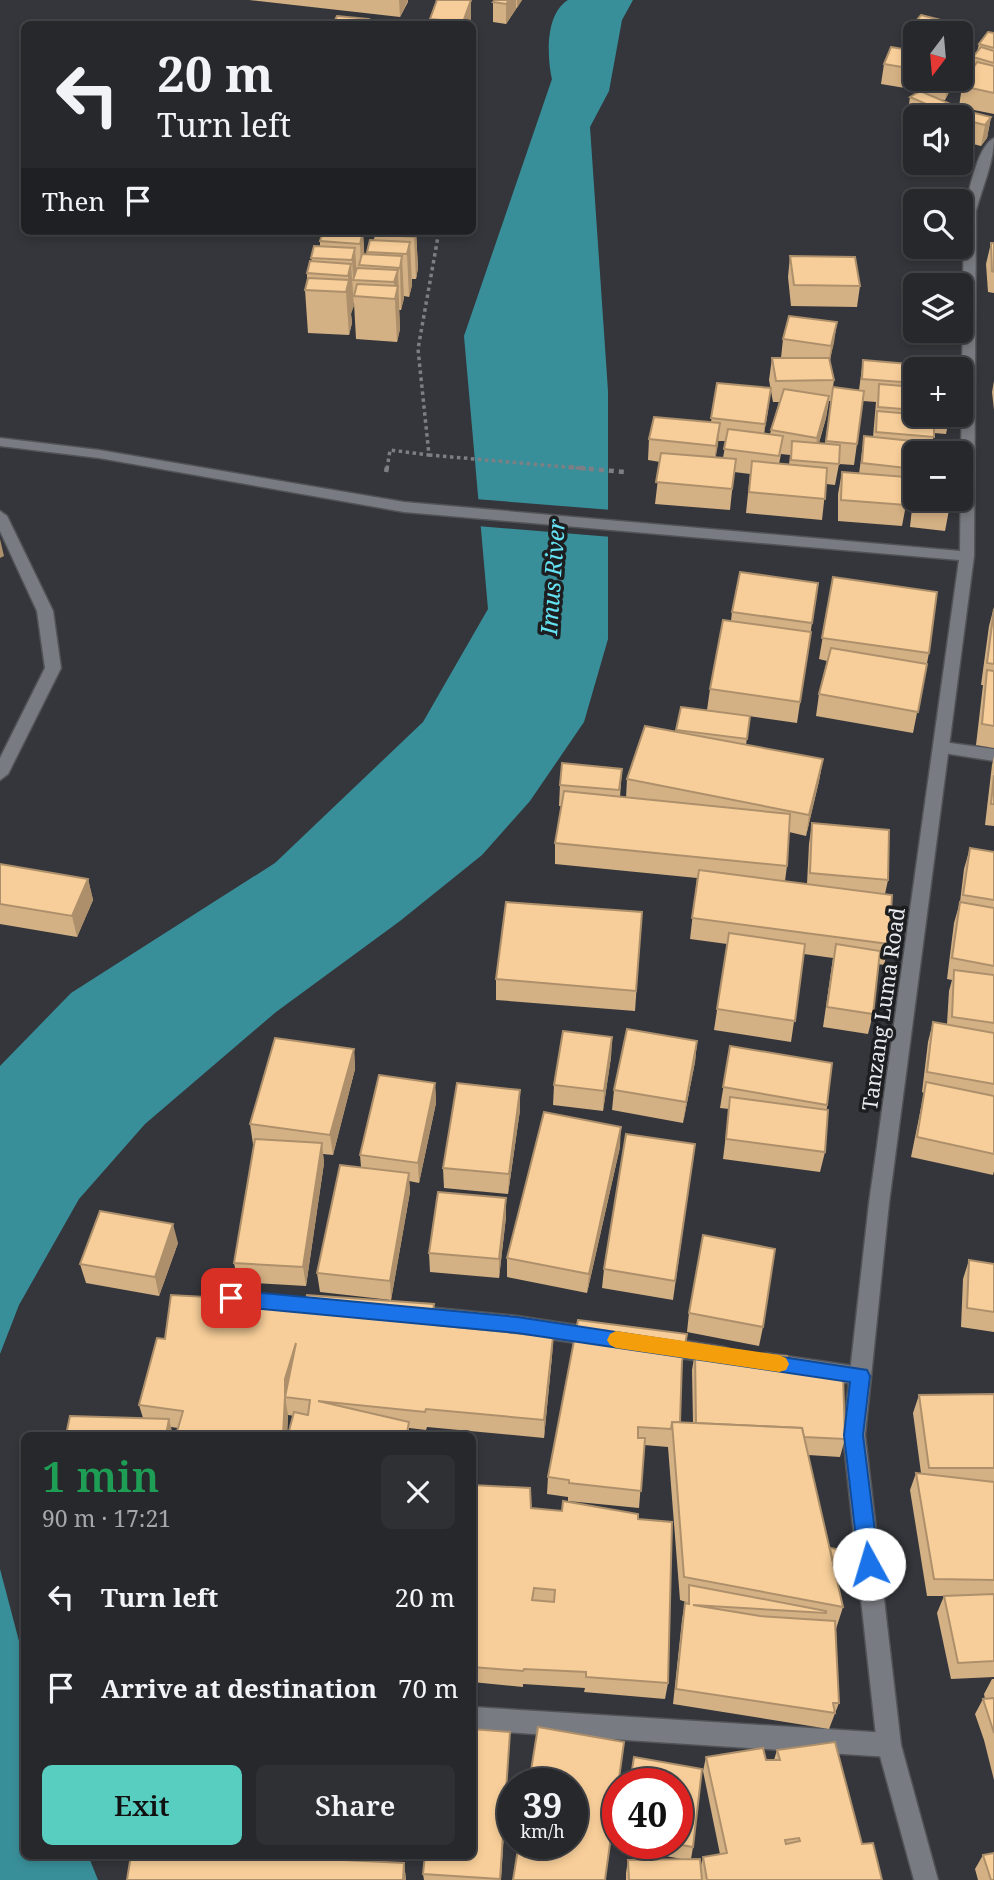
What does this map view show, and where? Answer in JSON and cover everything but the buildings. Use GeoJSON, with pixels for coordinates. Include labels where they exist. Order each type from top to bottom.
{"type":"FeatureCollection","features":[{"type":"Feature","properties":{"kind":"street","name":"Tanzang Luma Road"},"geometry":{"type":"LineString","coordinates":[[926,1880],[889,1745],[854,1435],[879,1203],[967,556],[970,211],[982,165],[994,142]]}},
{"type":"Feature","properties":{"kind":"street"},"geometry":{"type":"LineString","coordinates":[[0,442],[99,454],[380,504],[967,556]]}},
{"type":"Feature","properties":{"kind":"street"},"geometry":{"type":"LineString","coordinates":[[0,516],[45,611],[53,668],[0,774]]}},
{"type":"Feature","properties":{"kind":"street"},"geometry":{"type":"LineString","coordinates":[[943,748],[994,755]]}},
{"type":"Feature","properties":{"kind":"street"},"geometry":{"type":"LineString","coordinates":[[395,1314],[517,1325],[613,1339]]}},
{"type":"Feature","properties":{"kind":"street"},"geometry":{"type":"LineString","coordinates":[[641,1343],[860,1376]]}},
{"type":"Feature","properties":{"kind":"street"},"geometry":{"type":"LineString","coordinates":[[476,1718],[889,1745]]}},
{"type":"Feature","properties":{"kind":"path"},"geometry":{"type":"LineString","coordinates":[[429,455],[418,349],[438,235]]}},
{"type":"Feature","properties":{"kind":"path"},"geometry":{"type":"LineString","coordinates":[[380,504],[390,450],[624,472]]}},
{"type":"Feature","properties":{"kind":"water","name":"Imus River"},"geometry":{"type":"Polygon","coordinates":[[[568,0],[633,0],[622,20],[609,91],[590,127],[608,391],[608,639],[584,722],[530,801],[482,855],[400,921],[276,1012],[145,1124],[79,1199],[19,1305],[0,1354],[0,1066],[71,993],[275,863],[423,722],[488,609],[464,336],[552,79],[549,48],[552,25],[555,15],[568,0]]]}},
{"type":"Feature","properties":{"kind":"water"},"geometry":{"type":"Polygon","coordinates":[[[0,1569],[21,1649],[21,1859],[90,1859],[98,1880],[0,1880],[0,1569]]]}},
{"type":"Feature","properties":{"kind":"pier"},"geometry":{"type":"Polygon","coordinates":[[[475,499],[612,510],[612,537],[477,526],[475,499]]]}},
{"type":"Feature","properties":{"kind":"slow traffic"},"geometry":{"type":"LineString","coordinates":[[616,1340],[779,1364]]}},
{"type":"Feature","properties":{"kind":"route"},"geometry":{"type":"LineString","coordinates":[[231,1298],[517,1325],[860,1376],[854,1435],[869,1564]]}}]}
